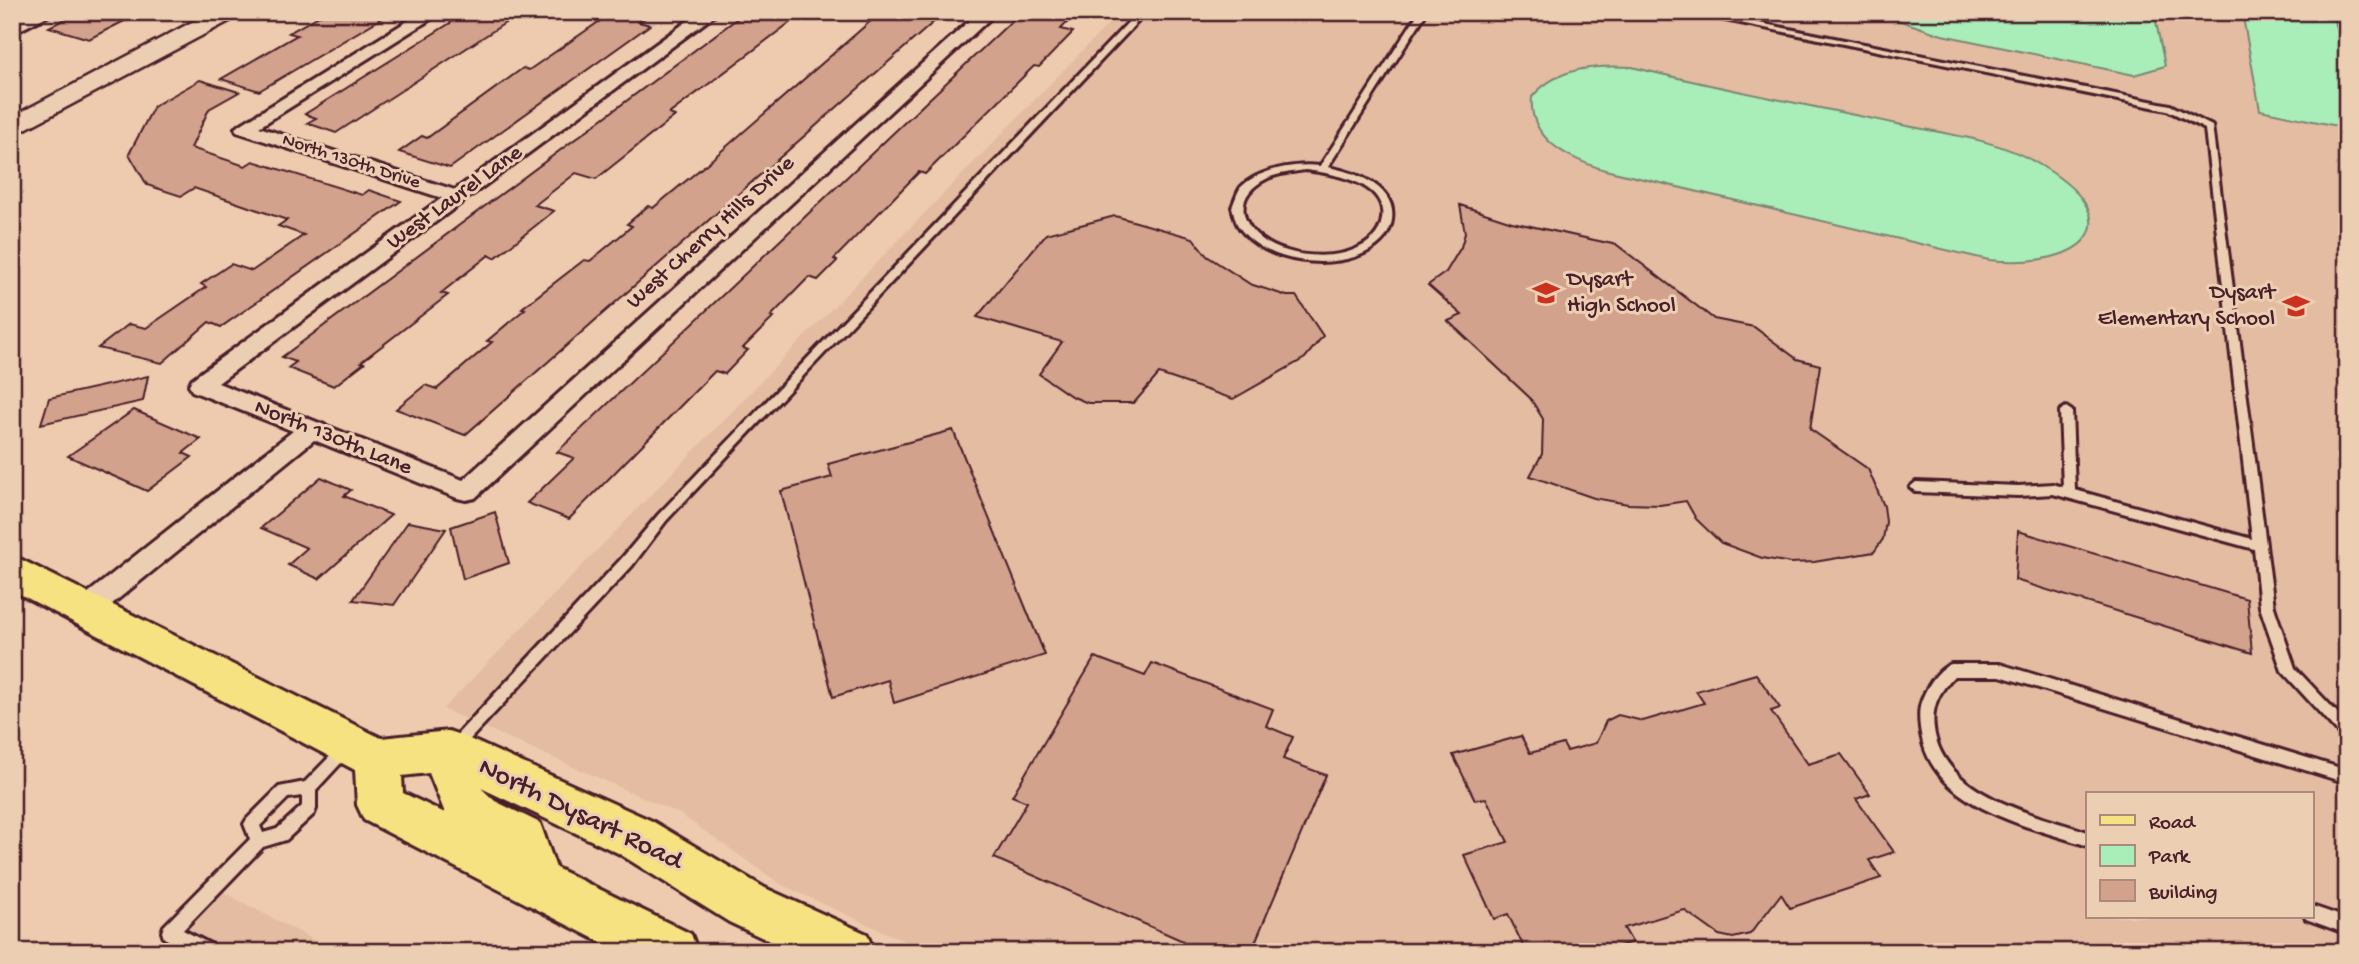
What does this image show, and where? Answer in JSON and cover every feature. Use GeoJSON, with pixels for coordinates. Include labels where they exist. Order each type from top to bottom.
{"type":"FeatureCollection","features":[{"type":"Feature","properties":{"kind":"main road"},"geometry":{"type":"LineString","coordinates":[[12,128],[229,12]]}},
{"type":"Feature","properties":{"kind":"main road"},"geometry":{"type":"LineString","coordinates":[[12,571],[364,752],[381,805],[673,952]]}},
{"type":"Feature","properties":{"kind":"main road"},"geometry":{"type":"LineString","coordinates":[[449,751],[456,792],[465,809],[523,839],[537,885]]}},
{"type":"Feature","properties":{"kind":"main road","name":"North Dysart Road"},"geometry":{"type":"LineString","coordinates":[[364,752],[449,751],[635,837],[747,905],[849,952]]}},
{"type":"Feature","properties":{"kind":"street"},"geometry":{"type":"LineString","coordinates":[[12,29],[47,12]]}},
{"type":"Feature","properties":{"kind":"street","name":"North 130th Drive"},"geometry":{"type":"LineString","coordinates":[[434,12],[244,128],[458,197]]}},
{"type":"Feature","properties":{"kind":"street","name":"West Laurel Lane"},"geometry":{"type":"LineString","coordinates":[[200,385],[711,12]]}},
{"type":"Feature","properties":{"kind":"street","name":"West Cherry Hills Drive"},"geometry":{"type":"LineString","coordinates":[[466,491],[989,12]]}},
{"type":"Feature","properties":{"kind":"street","name":"North 130th Lane"},"geometry":{"type":"LineString","coordinates":[[200,385],[466,491]]}},
{"type":"Feature","properties":{"kind":"street"},"geometry":{"type":"LineString","coordinates":[[87,609],[312,429]]}},
{"type":"Feature","properties":{"kind":"lane"},"geometry":{"type":"LineString","coordinates":[[449,751],[627,562],[662,518],[1143,12]]}},
{"type":"Feature","properties":{"kind":"lane"},"geometry":{"type":"LineString","coordinates":[[1323,168],[1423,12]]}},
{"type":"Feature","properties":{"kind":"lane"},"geometry":{"type":"LineString","coordinates":[[1690,12],[2170,108],[2209,128],[2267,607],[2289,671],[2347,733]]}},
{"type":"Feature","properties":{"kind":"lane"},"geometry":{"type":"LineString","coordinates":[[1296,168],[1323,168],[1363,181],[1377,191],[1386,205],[1389,218],[1384,232],[1373,244],[1356,253],[1311,260],[1278,253],[1250,239],[1240,226],[1236,212],[1239,198],[1246,188],[1271,173],[1296,168]]}},
{"type":"Feature","properties":{"kind":"lane"},"geometry":{"type":"LineString","coordinates":[[2066,411],[2069,494]]}},
{"type":"Feature","properties":{"kind":"lane"},"geometry":{"type":"LineString","coordinates":[[1916,487],[2018,491],[2053,489],[2260,546]]}},
{"type":"Feature","properties":{"kind":"lane"},"geometry":{"type":"LineString","coordinates":[[2086,837],[1994,807],[1950,779],[1928,747],[1925,715],[1931,691],[1951,670],[2000,670],[2347,777]]}},
{"type":"Feature","properties":{"kind":"lane"},"geometry":{"type":"LineString","coordinates":[[258,841],[252,824],[284,792],[309,788],[364,752]]}},
{"type":"Feature","properties":{"kind":"lane"},"geometry":{"type":"LineString","coordinates":[[200,950],[170,932],[258,841],[281,835],[309,809],[309,788]]}},
{"type":"Feature","properties":{"kind":"lane"},"geometry":{"type":"LineString","coordinates":[[2314,915],[2347,926]]}},
{"type":"Feature","properties":{"kind":"shaded area","name":"Dysart High School"},"geometry":{"type":"Polygon","coordinates":[[[1120,12],[2347,12],[2347,952],[928,952],[782,885],[680,814],[443,709],[1120,12]]]}},
{"type":"Feature","properties":{"kind":"shaded area"},"geometry":{"type":"Polygon","coordinates":[[[214,887],[336,952],[150,952],[214,887]]]}},
{"type":"Feature","properties":{"kind":"green space"},"geometry":{"type":"Polygon","coordinates":[[[1874,12],[2154,12],[2165,66],[2134,75],[1942,35],[1874,12]]]}},
{"type":"Feature","properties":{"kind":"green space"},"geometry":{"type":"Polygon","coordinates":[[[2242,12],[2305,12],[2334,18],[2347,62],[2347,128],[2260,110],[2242,12]]]}},
{"type":"Feature","properties":{"kind":"green space"},"geometry":{"type":"Polygon","coordinates":[[[1632,67],[2003,147],[2035,162],[2067,184],[2085,204],[2091,222],[2087,237],[2073,249],[2051,257],[2023,261],[1989,260],[1605,170],[1565,153],[1544,136],[1533,112],[1532,97],[1542,87],[1553,79],[1578,70],[1632,67]]]}},
{"type":"Feature","properties":{"kind":"building"},"geometry":{"type":"Polygon","coordinates":[[[79,12],[142,12],[89,39],[49,27],[79,12]]]}},
{"type":"Feature","properties":{"kind":"building"},"geometry":{"type":"Polygon","coordinates":[[[326,12],[392,12],[259,91],[221,79],[297,35],[289,33],[326,12]]]}},
{"type":"Feature","properties":{"kind":"building"},"geometry":{"type":"Polygon","coordinates":[[[468,12],[522,12],[336,133],[307,123],[316,118],[305,114],[468,12]]]}},
{"type":"Feature","properties":{"kind":"building"},"geometry":{"type":"Polygon","coordinates":[[[613,12],[654,12],[639,22],[650,25],[450,168],[399,152],[422,136],[427,138],[523,68],[529,70],[613,12]]]}},
{"type":"Feature","properties":{"kind":"building"},"geometry":{"type":"Polygon","coordinates":[[[746,12],[804,12],[669,114],[675,116],[596,179],[576,173],[535,205],[554,211],[495,258],[489,255],[441,293],[448,295],[334,386],[288,368],[296,362],[282,357],[746,12]]]}},
{"type":"Feature","properties":{"kind":"building"},"geometry":{"type":"Polygon","coordinates":[[[881,12],[945,12],[465,435],[396,409],[425,385],[437,389],[492,342],[487,341],[525,309],[522,308],[584,260],[590,261],[632,226],[627,224],[648,206],[653,208],[710,161],[881,12]]]}},
{"type":"Feature","properties":{"kind":"building"},"geometry":{"type":"Polygon","coordinates":[[[1021,12],[1077,12],[1061,29],[1073,32],[1039,67],[1034,66],[925,174],[919,172],[834,259],[837,261],[818,280],[809,277],[743,348],[748,350],[725,374],[715,371],[569,519],[527,503],[574,458],[557,452],[1021,12]]]}},
{"type":"Feature","properties":{"kind":"building"},"geometry":{"type":"Polygon","coordinates":[[[200,80],[239,92],[209,109],[191,148],[245,166],[253,161],[362,195],[369,190],[401,201],[221,327],[209,322],[162,363],[98,348],[129,324],[146,328],[206,287],[201,284],[231,264],[252,271],[304,235],[278,226],[287,220],[194,188],[181,196],[147,185],[129,154],[154,106],[200,80]]]}},
{"type":"Feature","properties":{"kind":"building"},"geometry":{"type":"Polygon","coordinates":[[[1460,205],[1512,222],[1617,245],[1714,319],[1754,327],[1797,359],[1820,365],[1810,429],[1868,469],[1884,506],[1886,522],[1883,539],[1874,552],[1814,562],[1791,563],[1762,558],[1721,543],[1696,519],[1686,501],[1660,505],[1628,504],[1594,498],[1530,476],[1542,454],[1543,419],[1530,398],[1448,321],[1462,315],[1428,285],[1446,272],[1461,247],[1465,233],[1460,205]]]}},
{"type":"Feature","properties":{"kind":"building"},"geometry":{"type":"Polygon","coordinates":[[[1115,216],[1193,238],[1207,256],[1250,284],[1287,296],[1296,296],[1323,336],[1305,358],[1233,399],[1159,374],[1134,403],[1088,403],[1071,396],[1039,374],[1062,342],[977,317],[1046,234],[1115,216]]]}},
{"type":"Feature","properties":{"kind":"building"},"geometry":{"type":"Polygon","coordinates":[[[148,376],[143,401],[41,424],[49,398],[148,376]]]}},
{"type":"Feature","properties":{"kind":"building"},"geometry":{"type":"Polygon","coordinates":[[[134,410],[201,439],[183,453],[192,457],[147,491],[68,456],[134,410]]]}},
{"type":"Feature","properties":{"kind":"building"},"geometry":{"type":"Polygon","coordinates":[[[953,430],[1045,655],[894,703],[888,680],[833,697],[781,491],[832,477],[828,464],[953,430]]]}},
{"type":"Feature","properties":{"kind":"building"},"geometry":{"type":"Polygon","coordinates":[[[321,477],[351,490],[344,496],[391,515],[319,579],[288,565],[307,548],[261,528],[321,477]]]}},
{"type":"Feature","properties":{"kind":"building"},"geometry":{"type":"Polygon","coordinates":[[[495,512],[509,563],[463,579],[451,527],[495,512]]]}},
{"type":"Feature","properties":{"kind":"building"},"geometry":{"type":"Polygon","coordinates":[[[408,522],[446,529],[394,605],[353,600],[408,522]]]}},
{"type":"Feature","properties":{"kind":"building"},"geometry":{"type":"Polygon","coordinates":[[[2018,531],[2247,599],[2252,653],[2015,580],[2018,531]]]}},
{"type":"Feature","properties":{"kind":"building"},"geometry":{"type":"Polygon","coordinates":[[[1095,657],[1145,676],[1152,663],[1273,709],[1266,726],[1293,737],[1283,759],[1326,775],[1251,952],[1208,952],[994,858],[1027,802],[1012,796],[1095,657]]]}},
{"type":"Feature","properties":{"kind":"building"},"geometry":{"type":"Polygon","coordinates":[[[1756,674],[1780,708],[1771,711],[1808,764],[1841,754],[1870,794],[1856,799],[1894,852],[1869,860],[1881,878],[1790,908],[1781,894],[1750,934],[1733,938],[1719,935],[1684,910],[1624,928],[1632,942],[1602,952],[1526,952],[1508,914],[1494,919],[1464,855],[1508,842],[1486,798],[1475,800],[1453,755],[1521,736],[1530,753],[1563,744],[1567,751],[1596,743],[1606,721],[1618,715],[1643,721],[1704,703],[1696,691],[1756,674]]]}},
{"type":"Feature","properties":{"kind":"place","name":"Dysart High School"},"geometry":{"type":"Point","coordinates":[1546,293]}},
{"type":"Feature","properties":{"kind":"place","name":"Dysart Elementary School"},"geometry":{"type":"Point","coordinates":[2296,306]}}]}
